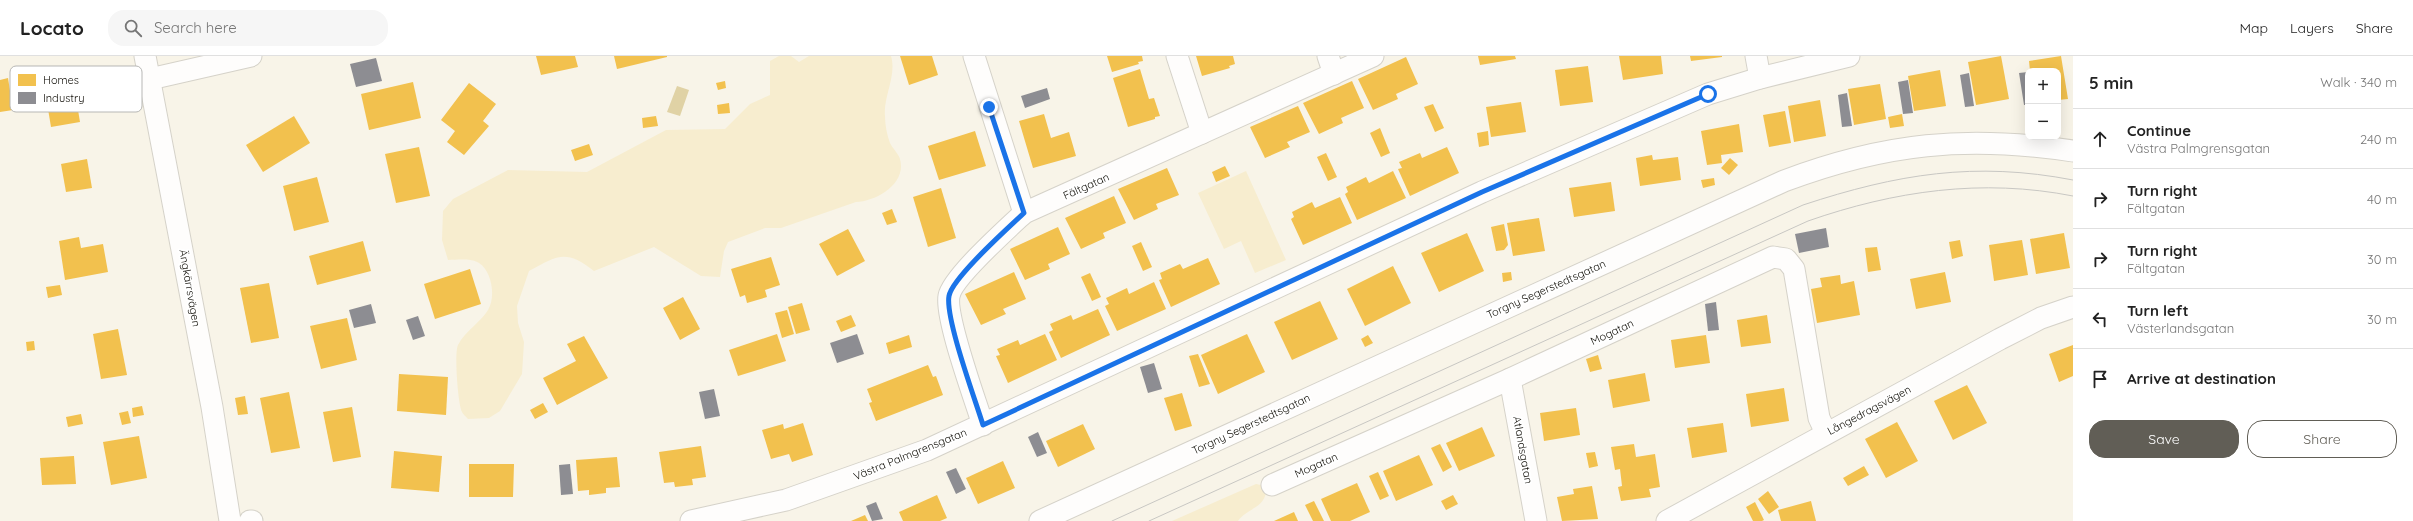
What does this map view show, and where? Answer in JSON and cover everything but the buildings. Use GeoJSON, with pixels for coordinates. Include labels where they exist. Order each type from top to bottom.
{"type":"FeatureCollection","features":[{"type":"Feature","properties":{"kind":"street","name":"Ängkärrsvägen"},"geometry":{"type":"LineString","coordinates":[[145,56],[212,407],[230,521]]}},
{"type":"Feature","properties":{"kind":"street"},"geometry":{"type":"LineString","coordinates":[[150,78],[251,56]]}},
{"type":"Feature","properties":{"kind":"street"},"geometry":{"type":"LineString","coordinates":[[974,56],[1024,213]]}},
{"type":"Feature","properties":{"kind":"street"},"geometry":{"type":"LineString","coordinates":[[1177,56],[1202,133]]}},
{"type":"Feature","properties":{"kind":"street","name":"Fältgatan"},"geometry":{"type":"LineString","coordinates":[[983,425],[950,314],[949,295],[961,277],[1024,213],[1202,133],[1331,65],[1373,56]]}},
{"type":"Feature","properties":{"kind":"street"},"geometry":{"type":"LineString","coordinates":[[1756,56],[1760,78]]}},
{"type":"Feature","properties":{"kind":"street","name":"Västra Palmgrensgatan"},"geometry":{"type":"LineString","coordinates":[[691,521],[786,500],[927,450],[1482,192],[1708,94],[1760,78],[1849,56]]}},
{"type":"Feature","properties":{"kind":"street","name":"Torgny Segerstedtsgatan"},"geometry":{"type":"LineString","coordinates":[[1040,521],[1784,181],[1822,167],[1899,148],[1942,143],[2009,142],[2073,151]]}},
{"type":"Feature","properties":{"kind":"street","name":"Mogatan"},"geometry":{"type":"LineString","coordinates":[[1272,485],[1510,379],[1773,258],[1779,257],[1791,262],[1794,269],[1819,418],[1826,433]]}},
{"type":"Feature","properties":{"kind":"street","name":"Långedragsvägen"},"geometry":{"type":"LineString","coordinates":[[1668,521],[1826,433],[2041,318],[2073,307]]}},
{"type":"Feature","properties":{"kind":"street","name":"Atlandsgatan"},"geometry":{"type":"LineString","coordinates":[[1510,379],[1536,521]]}},
{"type":"Feature","properties":{"kind":"shaded area"},"geometry":{"type":"Polygon","coordinates":[[[779,56],[791,56],[799,62],[809,56],[891,56],[892,71],[886,101],[885,119],[886,130],[890,143],[900,159],[901,168],[899,176],[894,183],[881,195],[781,228],[765,228],[728,242],[724,251],[720,277],[701,276],[654,247],[594,271],[576,259],[569,257],[555,258],[547,261],[529,271],[517,306],[518,323],[524,342],[522,374],[500,411],[489,418],[468,419],[462,412],[459,400],[456,368],[457,350],[461,340],[488,310],[492,298],[492,292],[490,278],[479,263],[468,260],[448,260],[442,240],[443,211],[453,199],[508,170],[587,172],[666,130],[725,129],[750,104],[770,95],[770,61],[779,56]]]}},
{"type":"Feature","properties":{"kind":"shaded area"},"geometry":{"type":"Polygon","coordinates":[[[677,86],[689,90],[680,116],[667,112],[677,86]]]}},
{"type":"Feature","properties":{"kind":"shaded area"},"geometry":{"type":"Polygon","coordinates":[[[1246,171],[1286,260],[1255,273],[1241,241],[1224,249],[1198,193],[1246,171]]]}},
{"type":"Feature","properties":{"kind":"shaded area"},"geometry":{"type":"Polygon","coordinates":[[[1256,484],[1261,485],[1266,492],[1265,497],[1262,502],[1241,517],[1238,521],[1172,521],[1256,484]]]}},
{"type":"Feature","properties":{"kind":"tram line"},"geometry":{"type":"LineString","coordinates":[[1112,521],[1803,205],[1871,185],[1904,178],[1936,174],[1969,171],[2003,172],[2037,174],[2073,180]]}},
{"type":"Feature","properties":{"kind":"tram line"},"geometry":{"type":"LineString","coordinates":[[1149,521],[1808,221],[1873,202],[1939,190],[2005,188],[2073,196]]}},
{"type":"Feature","properties":{"kind":"route"},"geometry":{"type":"LineString","coordinates":[[989,107],[1024,213],[961,277],[952,287],[949,295],[950,314],[983,425],[1482,192],[1708,94]]}}]}
